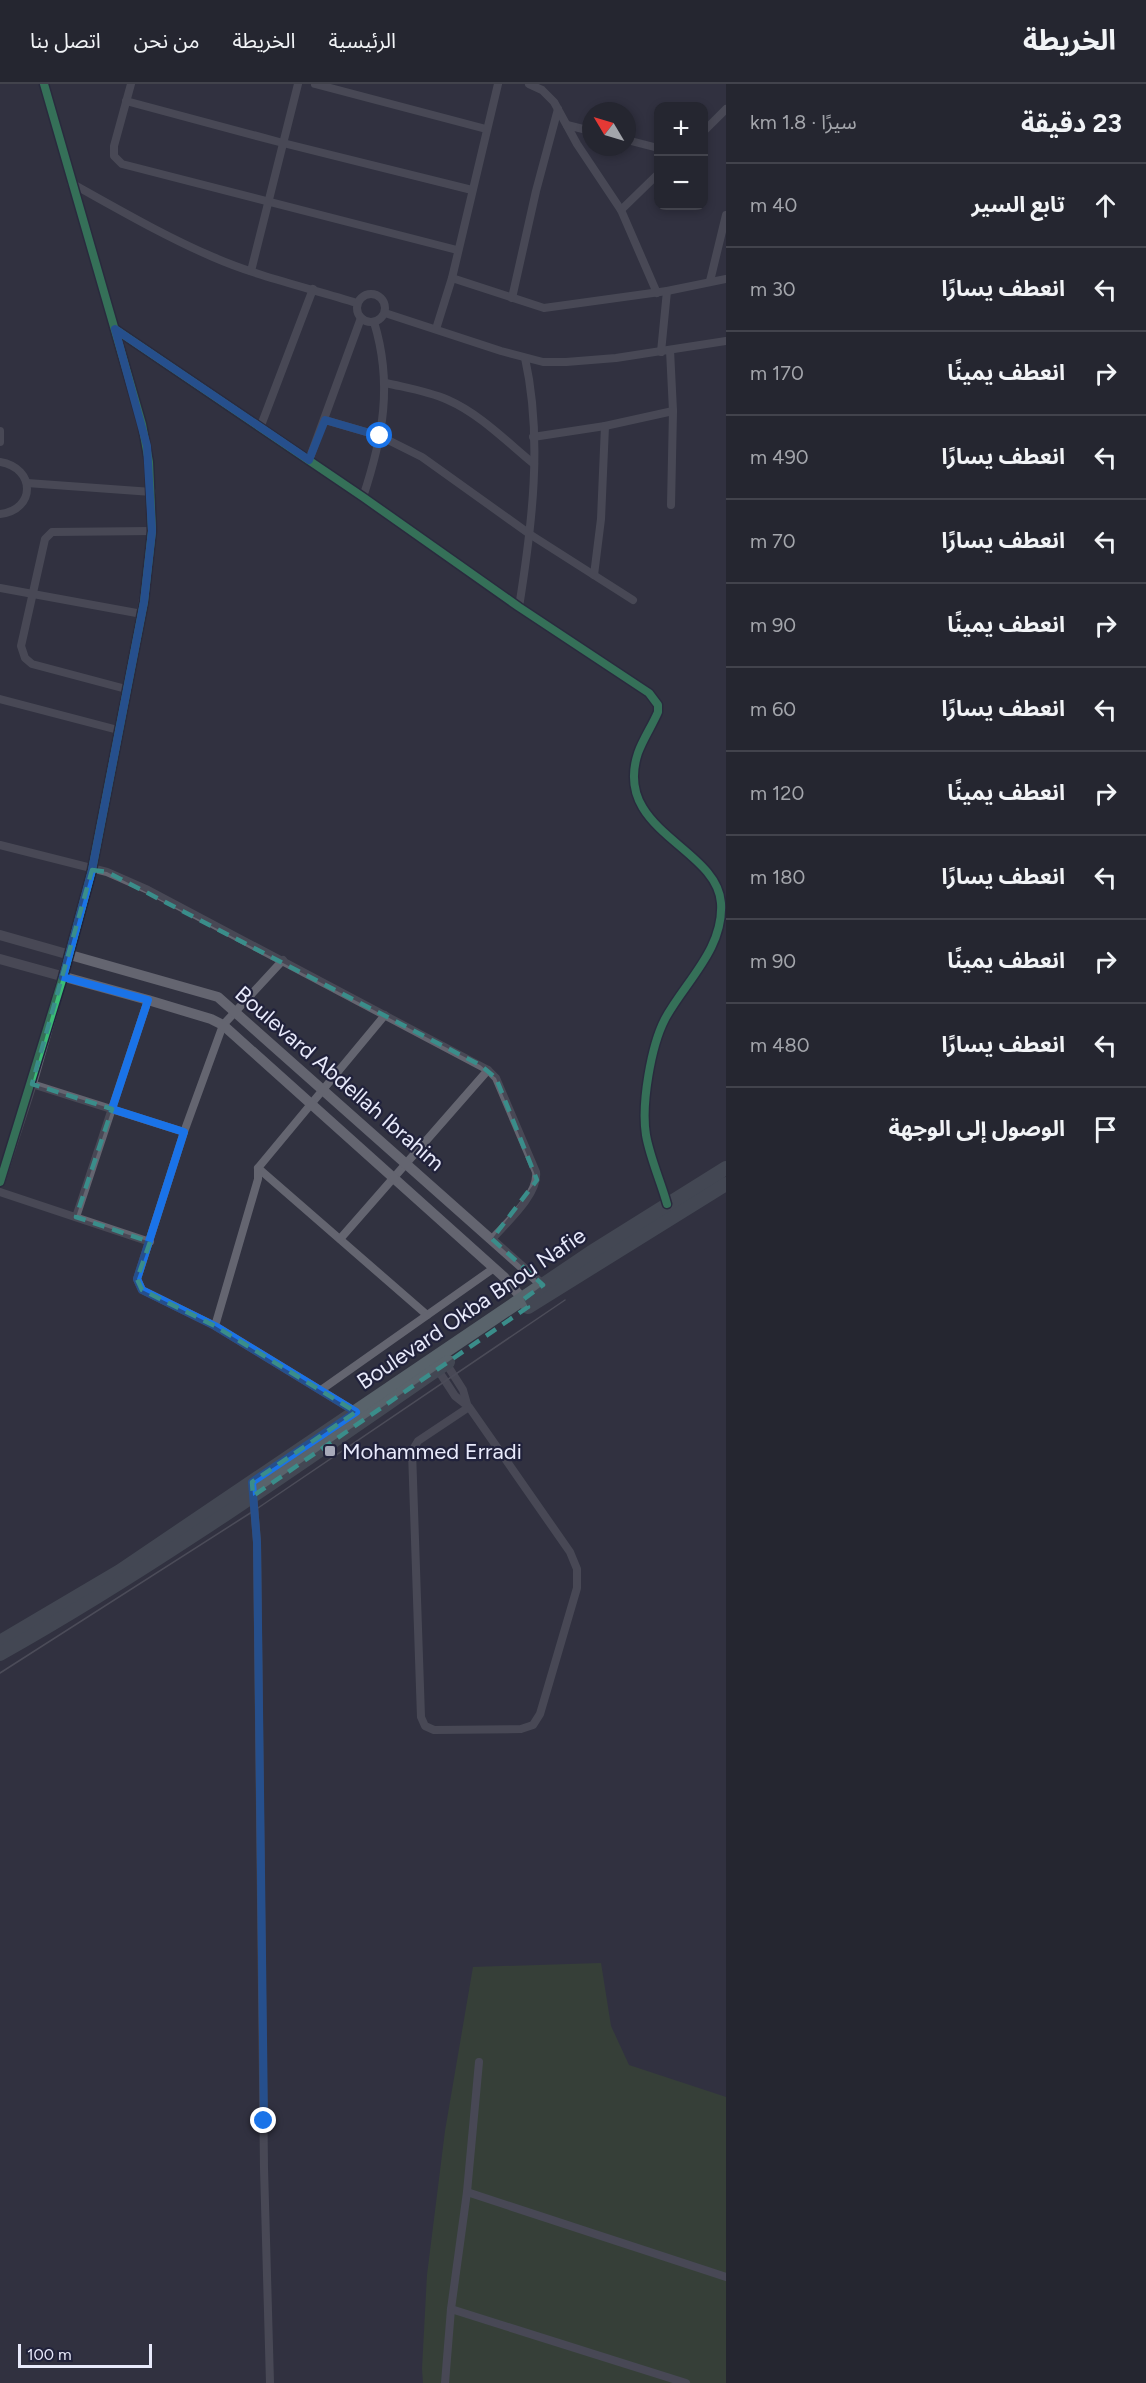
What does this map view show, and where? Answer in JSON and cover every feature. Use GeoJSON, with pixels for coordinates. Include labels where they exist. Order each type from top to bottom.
{"type":"FeatureCollection","features":[{"type":"Feature","properties":{"kind":"main road","name":"Boulevard Okba Bnou Nafie"},"geometry":{"type":"LineString","coordinates":[[0,1654],[107,1591],[526,1303],[590,1253],[726,1168]]}},
{"type":"Feature","properties":{"kind":"main road","name":"Boulevard Okba Bnou Nafie"},"geometry":{"type":"LineString","coordinates":[[546,1289],[726,1184]]}},
{"type":"Feature","properties":{"kind":"main road","name":"Boulevard Okba Bnou Nafie"},"geometry":{"type":"LineString","coordinates":[[0,1642],[253,1489],[356,1412],[439,1362]]}},
{"type":"Feature","properties":{"kind":"street"},"geometry":{"type":"LineString","coordinates":[[0,1182],[32,1084],[92,870],[142,615],[152,531],[152,492],[147,446],[44,84]]}},
{"type":"Feature","properties":{"kind":"street"},"geometry":{"type":"LineString","coordinates":[[131,84],[114,156],[122,164],[458,250]]}},
{"type":"Feature","properties":{"kind":"street"},"geometry":{"type":"LineString","coordinates":[[251,271],[298,84]]}},
{"type":"Feature","properties":{"kind":"street"},"geometry":{"type":"LineString","coordinates":[[315,84],[486,129]]}},
{"type":"Feature","properties":{"kind":"street"},"geometry":{"type":"LineString","coordinates":[[436,329],[452,278],[498,84]]}},
{"type":"Feature","properties":{"kind":"street"},"geometry":{"type":"LineString","coordinates":[[529,84],[542,90],[558,109],[621,210],[657,293]]}},
{"type":"Feature","properties":{"kind":"street"},"geometry":{"type":"LineString","coordinates":[[126,101],[472,190]]}},
{"type":"Feature","properties":{"kind":"street"},"geometry":{"type":"LineString","coordinates":[[512,298],[536,191],[558,109]]}},
{"type":"Feature","properties":{"kind":"street"},"geometry":{"type":"LineString","coordinates":[[708,127],[726,109]]}},
{"type":"Feature","properties":{"kind":"street"},"geometry":{"type":"LineString","coordinates":[[567,125],[582,129]]}},
{"type":"Feature","properties":{"kind":"street"},"geometry":{"type":"LineString","coordinates":[[636,142],[654,147]]}},
{"type":"Feature","properties":{"kind":"street"},"geometry":{"type":"LineString","coordinates":[[621,210],[654,178]]}},
{"type":"Feature","properties":{"kind":"street"},"geometry":{"type":"LineString","coordinates":[[71,183],[213,257],[357,303]]}},
{"type":"Feature","properties":{"kind":"street"},"geometry":{"type":"LineString","coordinates":[[710,281],[726,215]]}},
{"type":"Feature","properties":{"kind":"street"},"geometry":{"type":"LineString","coordinates":[[452,278],[544,308],[657,293],[726,279]]}},
{"type":"Feature","properties":{"kind":"street"},"geometry":{"type":"LineString","coordinates":[[260,428],[313,290]]}},
{"type":"Feature","properties":{"kind":"street"},"geometry":{"type":"LineString","coordinates":[[666,291],[665,351],[673,411],[671,505]]}},
{"type":"Feature","properties":{"kind":"street"},"geometry":{"type":"LineString","coordinates":[[309,460],[361,318],[357,303],[366,294],[376,294],[385,304],[384,313],[374,322]]}},
{"type":"Feature","properties":{"kind":"street"},"geometry":{"type":"LineString","coordinates":[[384,313],[543,362],[574,362],[726,341]]}},
{"type":"Feature","properties":{"kind":"street"},"geometry":{"type":"LineString","coordinates":[[361,318],[374,322]]}},
{"type":"Feature","properties":{"kind":"street"},"geometry":{"type":"LineString","coordinates":[[363,497],[380,436],[386,383],[374,322]]}},
{"type":"Feature","properties":{"kind":"street"},"geometry":{"type":"LineString","coordinates":[[115,329],[655,699],[658,712],[637,760],[635,778],[637,794],[663,833],[701,865],[714,882],[721,903],[716,938],[664,1020],[657,1038],[647,1092],[646,1134],[668,1204]]}},
{"type":"Feature","properties":{"kind":"street"},"geometry":{"type":"LineString","coordinates":[[519,607],[531,535],[534,464],[531,386],[525,358]]}},
{"type":"Feature","properties":{"kind":"street"},"geometry":{"type":"LineString","coordinates":[[386,383],[419,390],[456,405],[534,464]]}},
{"type":"Feature","properties":{"kind":"street"},"geometry":{"type":"LineString","coordinates":[[532,436],[605,426],[673,411]]}},
{"type":"Feature","properties":{"kind":"street"},"geometry":{"type":"LineString","coordinates":[[325,420],[380,436],[422,457],[531,535],[633,600]]}},
{"type":"Feature","properties":{"kind":"street"},"geometry":{"type":"LineString","coordinates":[[594,575],[601,519],[605,426]]}},
{"type":"Feature","properties":{"kind":"street"},"geometry":{"type":"LineString","coordinates":[[0,431],[0,442]]}},
{"type":"Feature","properties":{"kind":"street"},"geometry":{"type":"LineString","coordinates":[[0,462],[12,464],[22,472],[27,483],[26,496],[20,506],[10,513],[0,514]]}},
{"type":"Feature","properties":{"kind":"street"},"geometry":{"type":"LineString","coordinates":[[27,483],[152,492]]}},
{"type":"Feature","properties":{"kind":"street"},"geometry":{"type":"LineString","coordinates":[[126,689],[32,664],[25,658],[21,646],[45,539],[52,532],[152,531]]}},
{"type":"Feature","properties":{"kind":"street"},"geometry":{"type":"LineString","coordinates":[[0,588],[142,615]]}},
{"type":"Feature","properties":{"kind":"street"},"geometry":{"type":"LineString","coordinates":[[0,699],[118,730]]}},
{"type":"Feature","properties":{"kind":"street"},"geometry":{"type":"LineString","coordinates":[[0,845],[107,872],[148,890],[488,1070],[496,1078],[536,1172],[537,1180],[531,1193],[492,1239]]}},
{"type":"Feature","properties":{"kind":"street","name":"Boulevard Abdellah Ibrahim"},"geometry":{"type":"LineString","coordinates":[[0,935],[218,997],[546,1289]]}},
{"type":"Feature","properties":{"kind":"street","name":"Boulevard Abdellah Ibrahim"},"geometry":{"type":"LineString","coordinates":[[0,959],[148,1000],[211,1019],[223,1025],[494,1268],[526,1303]]}},
{"type":"Feature","properties":{"kind":"street"},"geometry":{"type":"LineString","coordinates":[[283,960],[223,1025],[184,1132],[137,1279],[142,1290],[215,1326],[356,1412]]}},
{"type":"Feature","properties":{"kind":"street"},"geometry":{"type":"LineString","coordinates":[[76,1217],[148,1000]]}},
{"type":"Feature","properties":{"kind":"street"},"geometry":{"type":"LineString","coordinates":[[215,1326],[258,1179],[258,1168],[385,1015]]}},
{"type":"Feature","properties":{"kind":"street"},"geometry":{"type":"LineString","coordinates":[[340,1239],[488,1070]]}},
{"type":"Feature","properties":{"kind":"street"},"geometry":{"type":"LineString","coordinates":[[32,1084],[184,1132]]}},
{"type":"Feature","properties":{"kind":"street"},"geometry":{"type":"LineString","coordinates":[[258,1168],[427,1315]]}},
{"type":"Feature","properties":{"kind":"street"},"geometry":{"type":"LineString","coordinates":[[0,1192],[150,1242]]}},
{"type":"Feature","properties":{"kind":"street"},"geometry":{"type":"LineString","coordinates":[[321,1390],[494,1268]]}},
{"type":"Feature","properties":{"kind":"street"},"geometry":{"type":"LineString","coordinates":[[439,1362],[455,1396],[468,1406],[570,1552],[577,1569],[577,1588],[540,1714],[533,1725],[525,1728],[434,1730],[425,1726],[420,1718],[412,1451],[418,1441],[468,1406]]}},
{"type":"Feature","properties":{"kind":"street"},"geometry":{"type":"LineString","coordinates":[[253,1489],[257,1542],[264,2158],[270,2383]]}},
{"type":"Feature","properties":{"kind":"street"},"geometry":{"type":"LineString","coordinates":[[445,2383],[451,2309],[467,2192],[479,2062]]}},
{"type":"Feature","properties":{"kind":"street"},"geometry":{"type":"LineString","coordinates":[[467,2192],[726,2277]]}},
{"type":"Feature","properties":{"kind":"street"},"geometry":{"type":"LineString","coordinates":[[451,2309],[686,2383]]}},
{"type":"Feature","properties":{"kind":"highlighted area"},"geometry":{"type":"Polygon","coordinates":[[[92,870],[107,872],[480,1065],[496,1078],[537,1180],[492,1239],[543,1285],[524,1299],[528,1307],[253,1496],[252,1482],[356,1412],[215,1326],[142,1290],[137,1279],[150,1242],[76,1217],[112,1109],[32,1084],[92,870]]]}},
{"type":"Feature","properties":{"kind":"green space"},"geometry":{"type":"Polygon","coordinates":[[[601,1963],[611,2026],[629,2065],[726,2097],[726,2383],[423,2383],[427,2275],[445,2131],[473,1967],[601,1963]]]}},
{"type":"Feature","properties":{"kind":"tram line"},"geometry":{"type":"LineString","coordinates":[[0,1673],[255,1510],[565,1300]]}},
{"type":"Feature","properties":{"kind":"cycle path"},"geometry":{"type":"LineString","coordinates":[[0,1182],[63,977],[92,870],[144,602],[152,531],[149,462],[142,424],[44,84]]}},
{"type":"Feature","properties":{"kind":"cycle path"},"geometry":{"type":"LineString","coordinates":[[115,329],[363,497],[519,607],[649,693],[658,705],[658,712],[638,753],[634,780],[639,801],[652,820],[703,867],[715,884],[721,903],[720,920],[710,950],[665,1019],[655,1044],[648,1076],[645,1108],[646,1135],[667,1204]]}},
{"type":"Feature","properties":{"kind":"place","name":"Mohammed Erradi"},"geometry":{"type":"Point","coordinates":[330,1451]}},
{"type":"Feature","properties":{"kind":"route"},"geometry":{"type":"LineString","coordinates":[[264,2121],[257,1542],[252,1482],[356,1412],[215,1326],[142,1290],[137,1279],[184,1132],[112,1109],[148,1000],[63,977],[92,870],[144,602],[152,531],[152,492],[147,446],[115,329],[309,460],[325,420],[380,436]]}}]}
